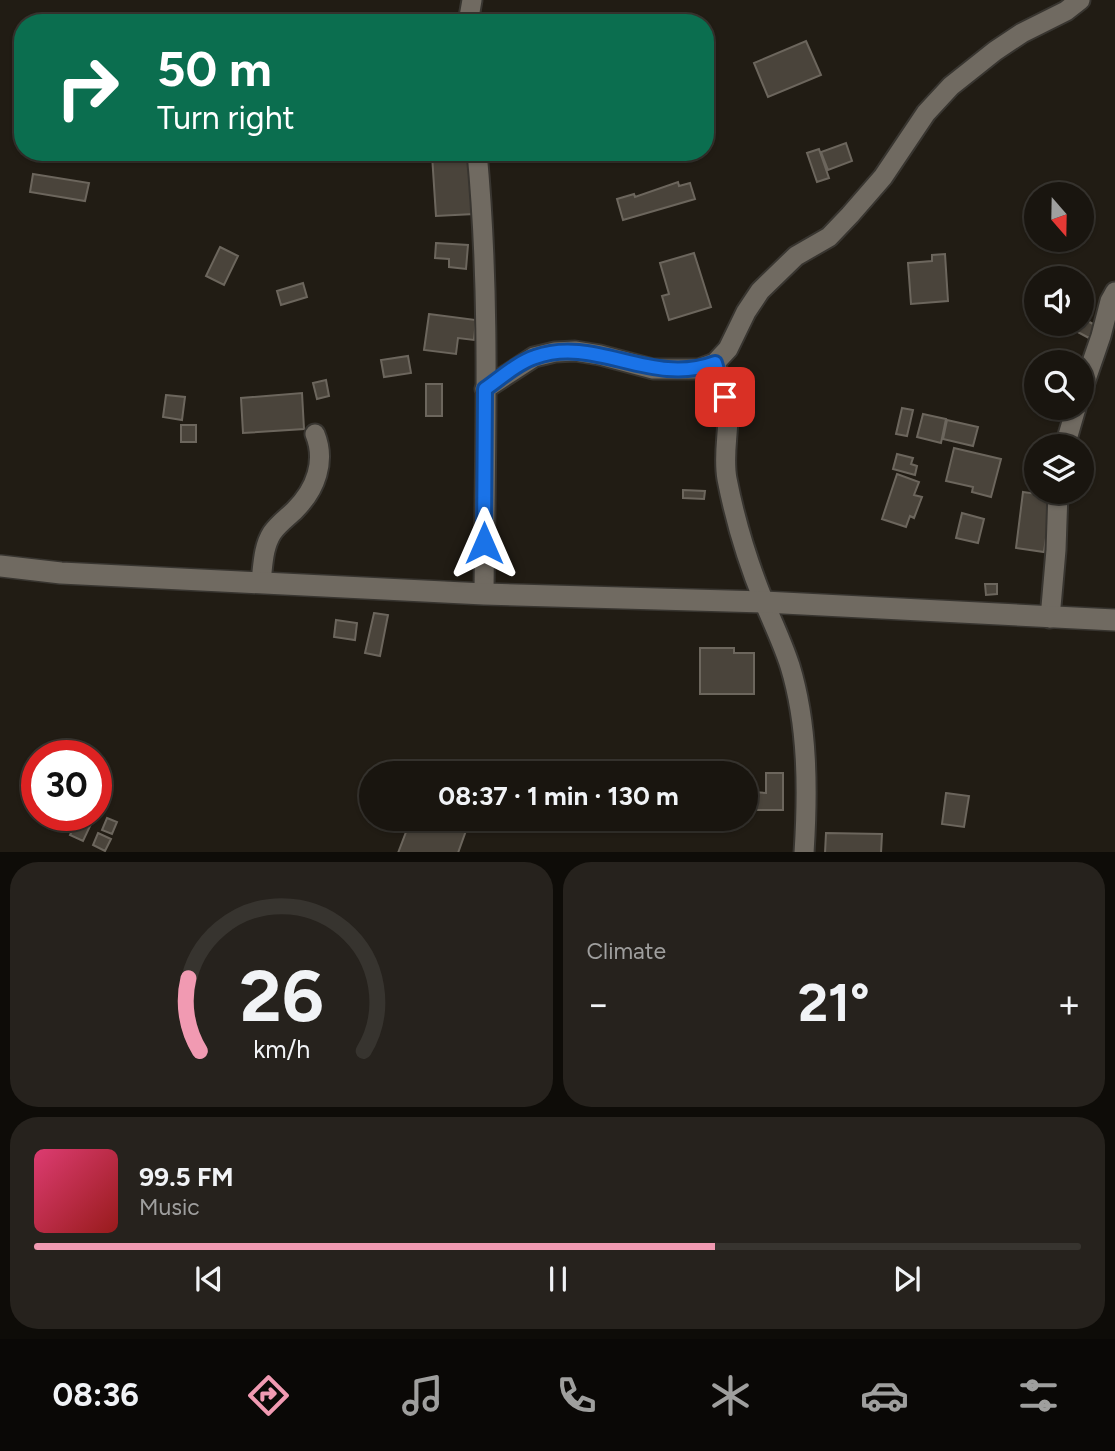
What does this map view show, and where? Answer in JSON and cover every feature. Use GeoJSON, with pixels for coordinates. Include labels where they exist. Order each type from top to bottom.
{"type":"FeatureCollection","features":[{"type":"Feature","properties":{"kind":"street"},"geometry":{"type":"LineString","coordinates":[[485,389],[534,357],[555,352],[575,351],[600,355],[653,369],[699,369],[715,363],[729,349],[746,312],[761,291],[796,257],[829,237],[850,215],[883,177],[926,113],[951,86],[1022,33],[1066,11],[1080,0]]}},
{"type":"Feature","properties":{"kind":"street"},"geometry":{"type":"LineString","coordinates":[[478,161],[482,212],[485,389],[484,594]]}},
{"type":"Feature","properties":{"kind":"street"},"geometry":{"type":"LineString","coordinates":[[1094,356],[1115,292]]}},
{"type":"Feature","properties":{"kind":"street"},"geometry":{"type":"LineString","coordinates":[[715,363],[728,411],[724,457],[727,478],[746,551],[785,650],[800,715],[806,818],[804,852]]}},
{"type":"Feature","properties":{"kind":"street"},"geometry":{"type":"LineString","coordinates":[[261,581],[267,541],[273,530],[298,507],[315,480],[321,463],[320,446],[315,434]]}},
{"type":"Feature","properties":{"kind":"street"},"geometry":{"type":"LineString","coordinates":[[1050,618],[1058,504]]}},
{"type":"Feature","properties":{"kind":"street"},"geometry":{"type":"LineString","coordinates":[[0,566],[61,573],[484,594],[764,602],[1115,620]]}},
{"type":"Feature","properties":{"kind":"building"},"geometry":{"type":"Polygon","coordinates":[[[806,41],[821,75],[768,97],[754,63],[806,41]]]}},
{"type":"Feature","properties":{"kind":"building"},"geometry":{"type":"Polygon","coordinates":[[[846,143],[852,161],[828,170],[821,152],[846,143]]]}},
{"type":"Feature","properties":{"kind":"building"},"geometry":{"type":"Polygon","coordinates":[[[819,149],[829,178],[817,182],[807,153],[819,149]]]}},
{"type":"Feature","properties":{"kind":"building"},"geometry":{"type":"Polygon","coordinates":[[[432,161],[471,161],[474,214],[436,216],[432,161]]]}},
{"type":"Feature","properties":{"kind":"building"},"geometry":{"type":"Polygon","coordinates":[[[33,174],[89,183],[85,201],[30,192],[33,174]]]}},
{"type":"Feature","properties":{"kind":"building"},"geometry":{"type":"Polygon","coordinates":[[[678,182],[679,186],[690,183],[695,199],[623,220],[617,199],[634,194],[635,197],[678,182]]]}},
{"type":"Feature","properties":{"kind":"building"},"geometry":{"type":"Polygon","coordinates":[[[436,243],[468,245],[466,269],[449,267],[449,259],[435,258],[436,243]]]}},
{"type":"Feature","properties":{"kind":"building"},"geometry":{"type":"Polygon","coordinates":[[[220,247],[238,256],[224,285],[206,276],[220,247]]]}},
{"type":"Feature","properties":{"kind":"building"},"geometry":{"type":"Polygon","coordinates":[[[694,253],[711,307],[669,320],[662,296],[669,294],[660,263],[694,253]]]}},
{"type":"Feature","properties":{"kind":"building"},"geometry":{"type":"Polygon","coordinates":[[[945,254],[948,301],[911,304],[908,263],[932,261],[932,255],[945,254]]]}},
{"type":"Feature","properties":{"kind":"building"},"geometry":{"type":"Polygon","coordinates":[[[303,283],[307,297],[281,305],[277,291],[303,283]]]}},
{"type":"Feature","properties":{"kind":"building"},"geometry":{"type":"Polygon","coordinates":[[[429,314],[476,320],[474,340],[458,338],[456,354],[424,350],[429,314]]]}},
{"type":"Feature","properties":{"kind":"building"},"geometry":{"type":"Polygon","coordinates":[[[408,356],[411,373],[384,377],[381,360],[408,356]]]}},
{"type":"Feature","properties":{"kind":"building"},"geometry":{"type":"Polygon","coordinates":[[[326,380],[329,396],[317,399],[313,383],[326,380]]]}},
{"type":"Feature","properties":{"kind":"building"},"geometry":{"type":"Polygon","coordinates":[[[426,384],[442,384],[442,416],[426,416],[426,384]]]}},
{"type":"Feature","properties":{"kind":"building"},"geometry":{"type":"Polygon","coordinates":[[[302,393],[304,429],[243,433],[241,398],[302,393]]]}},
{"type":"Feature","properties":{"kind":"building"},"geometry":{"type":"Polygon","coordinates":[[[166,395],[185,397],[182,420],[163,417],[166,395]]]}},
{"type":"Feature","properties":{"kind":"building"},"geometry":{"type":"Polygon","coordinates":[[[902,408],[913,410],[907,436],[896,434],[902,408]]]}},
{"type":"Feature","properties":{"kind":"building"},"geometry":{"type":"Polygon","coordinates":[[[923,414],[946,419],[941,443],[917,437],[923,414]]]}},
{"type":"Feature","properties":{"kind":"building"},"geometry":{"type":"Polygon","coordinates":[[[947,420],[978,427],[973,446],[943,439],[947,420]]]}},
{"type":"Feature","properties":{"kind":"building"},"geometry":{"type":"Polygon","coordinates":[[[181,425],[196,425],[196,442],[181,442],[181,425]]]}},
{"type":"Feature","properties":{"kind":"building"},"geometry":{"type":"Polygon","coordinates":[[[954,448],[1001,459],[991,497],[972,492],[973,487],[946,481],[954,448]]]}},
{"type":"Feature","properties":{"kind":"building"},"geometry":{"type":"Polygon","coordinates":[[[897,454],[913,458],[911,464],[917,466],[915,475],[893,469],[897,454]]]}},
{"type":"Feature","properties":{"kind":"building"},"geometry":{"type":"Polygon","coordinates":[[[897,474],[919,482],[914,495],[922,497],[914,518],[910,516],[906,527],[882,519],[897,474]]]}},
{"type":"Feature","properties":{"kind":"building"},"geometry":{"type":"Polygon","coordinates":[[[683,490],[705,491],[704,499],[683,498],[683,490]]]}},
{"type":"Feature","properties":{"kind":"building"},"geometry":{"type":"Polygon","coordinates":[[[1023,492],[1024,504],[1051,504],[1044,552],[1016,548],[1023,492]]]}},
{"type":"Feature","properties":{"kind":"building"},"geometry":{"type":"Polygon","coordinates":[[[962,513],[984,519],[978,543],[956,538],[962,513]]]}},
{"type":"Feature","properties":{"kind":"building"},"geometry":{"type":"Polygon","coordinates":[[[985,584],[997,584],[997,594],[986,595],[985,584]]]}},
{"type":"Feature","properties":{"kind":"building"},"geometry":{"type":"Polygon","coordinates":[[[374,613],[388,615],[380,656],[365,653],[374,613]]]}},
{"type":"Feature","properties":{"kind":"building"},"geometry":{"type":"Polygon","coordinates":[[[336,620],[357,623],[355,640],[334,637],[336,620]]]}},
{"type":"Feature","properties":{"kind":"building"},"geometry":{"type":"Polygon","coordinates":[[[700,648],[734,648],[734,653],[754,653],[754,694],[700,694],[700,648]]]}},
{"type":"Feature","properties":{"kind":"building"},"geometry":{"type":"Polygon","coordinates":[[[766,773],[783,773],[783,810],[758,810],[758,792],[766,793],[766,773]]]}},
{"type":"Feature","properties":{"kind":"building"},"geometry":{"type":"Polygon","coordinates":[[[946,793],[969,796],[964,827],[942,824],[946,793]]]}},
{"type":"Feature","properties":{"kind":"building"},"geometry":{"type":"Polygon","coordinates":[[[112,820],[117,822],[112,834],[104,831],[112,831],[112,820]]]}},
{"type":"Feature","properties":{"kind":"building"},"geometry":{"type":"Polygon","coordinates":[[[72,831],[88,831],[83,841],[70,835],[72,831]]]}},
{"type":"Feature","properties":{"kind":"building"},"geometry":{"type":"Polygon","coordinates":[[[406,831],[466,831],[458,852],[398,852],[406,831]]]}},
{"type":"Feature","properties":{"kind":"building"},"geometry":{"type":"Polygon","coordinates":[[[98,833],[111,839],[105,851],[93,845],[98,833]]]}},
{"type":"Feature","properties":{"kind":"building"},"geometry":{"type":"Polygon","coordinates":[[[826,833],[882,834],[881,852],[825,852],[826,833]]]}},
{"type":"Feature","properties":{"kind":"route"},"geometry":{"type":"LineString","coordinates":[[484,543],[485,389],[509,372],[534,357],[575,351],[653,369],[699,369],[715,363],[725,397]]}}]}
